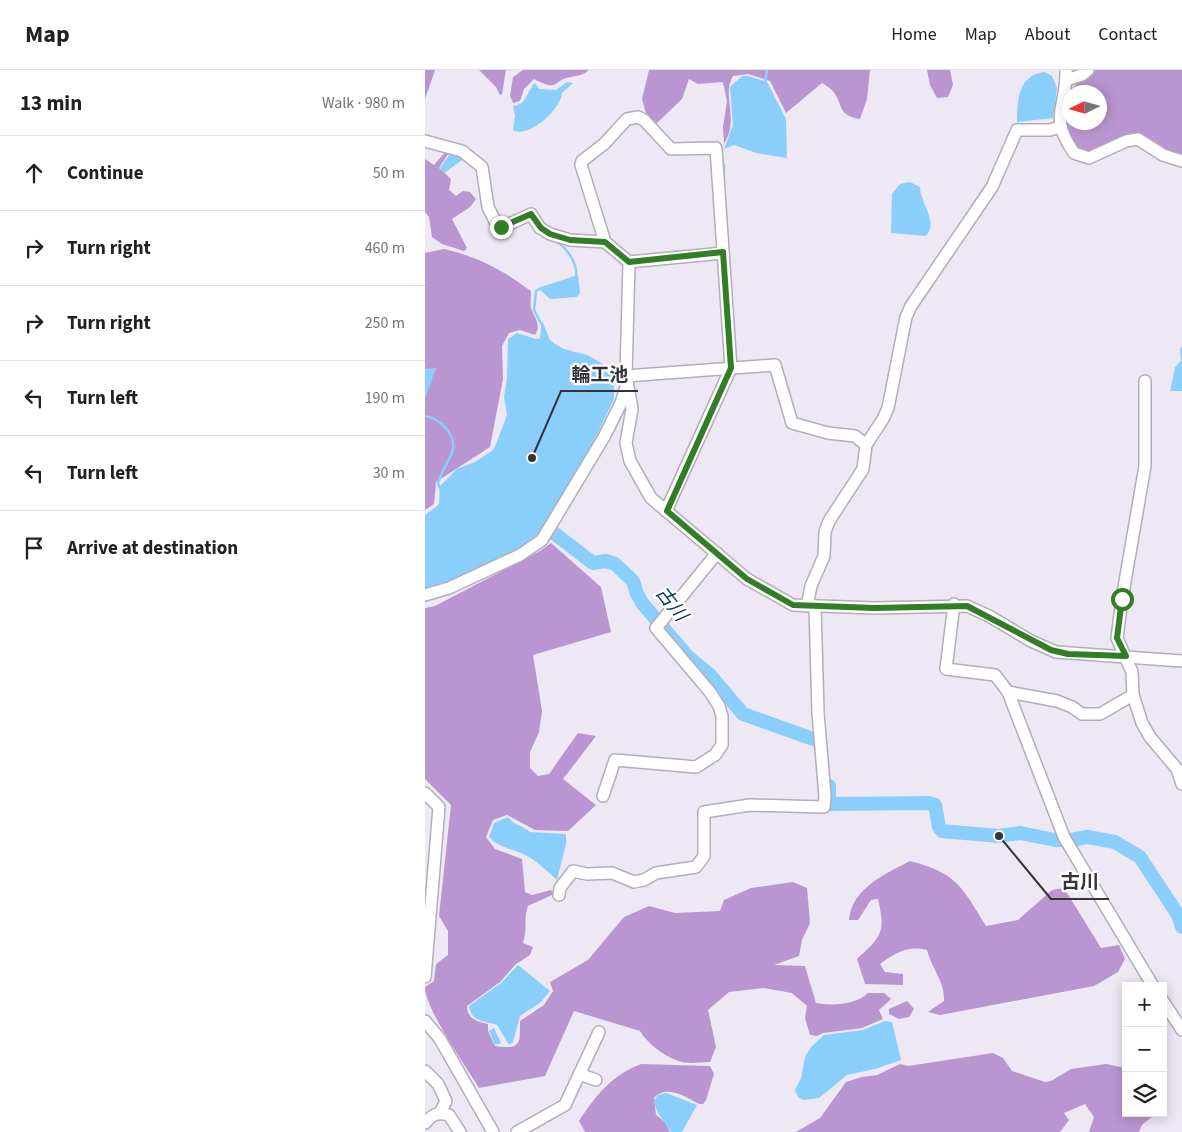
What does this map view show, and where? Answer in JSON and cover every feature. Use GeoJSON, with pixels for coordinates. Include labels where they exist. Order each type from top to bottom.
{"type":"FeatureCollection","features":[{"type":"Feature","properties":{"kind":"street"},"geometry":{"type":"LineString","coordinates":[[1088,70],[1082,75],[1066,75],[1059,120],[1060,127],[1071,148],[1081,157],[1089,158],[1125,141],[1139,139],[1163,155],[1182,161]]}},
{"type":"Feature","properties":{"kind":"street"},"geometry":{"type":"LineString","coordinates":[[667,511],[731,368],[716,148],[671,149],[638,116],[627,119],[604,144],[582,161],[581,165],[605,242],[629,262],[723,252]]}},
{"type":"Feature","properties":{"kind":"street"},"geometry":{"type":"LineString","coordinates":[[559,895],[560,888],[573,871],[587,874],[612,873],[633,882],[644,880],[656,873],[696,867],[704,856],[704,812],[750,805],[824,807],[825,796],[818,714],[811,586],[824,556],[825,532],[829,521],[863,469],[865,445],[883,419],[888,408],[907,312],[991,187],[1017,130],[1050,130],[1060,127]]}},
{"type":"Feature","properties":{"kind":"street"},"geometry":{"type":"LineString","coordinates":[[425,141],[461,150],[482,168],[487,207],[497,225],[503,227],[531,214],[541,228],[550,234],[570,240],[605,242]]}},
{"type":"Feature","properties":{"kind":"street"},"geometry":{"type":"LineString","coordinates":[[629,262],[627,379],[632,409],[626,443],[627,453],[646,490],[667,511],[747,579],[793,605],[874,608],[954,604],[980,611],[1051,650],[1068,654],[1126,656],[1182,661]]}},
{"type":"Feature","properties":{"kind":"street"},"geometry":{"type":"LineString","coordinates":[[627,379],[775,365],[792,423],[828,433],[855,436],[865,445]]}},
{"type":"Feature","properties":{"kind":"street"},"geometry":{"type":"LineString","coordinates":[[425,594],[449,588],[520,555],[538,543],[550,529],[604,437],[621,403],[627,379]]}},
{"type":"Feature","properties":{"kind":"street"},"geometry":{"type":"LineString","coordinates":[[1145,382],[1145,466],[1117,638],[1132,672],[1133,695],[1145,730],[1177,769],[1182,784]]}},
{"type":"Feature","properties":{"kind":"street"},"geometry":{"type":"LineString","coordinates":[[603,796],[615,760],[696,767],[715,755],[721,746],[723,716],[719,706],[710,692],[657,628],[717,553]]}},
{"type":"Feature","properties":{"kind":"street"},"geometry":{"type":"LineString","coordinates":[[954,604],[946,669],[995,675],[1008,692],[1065,840],[1151,982]]}},
{"type":"Feature","properties":{"kind":"street"},"geometry":{"type":"LineString","coordinates":[[1008,692],[1057,701],[1072,707],[1082,714],[1100,714],[1133,695]]}},
{"type":"Feature","properties":{"kind":"street"},"geometry":{"type":"LineString","coordinates":[[425,793],[439,807],[435,866],[428,920],[425,976]]}},
{"type":"Feature","properties":{"kind":"street"},"geometry":{"type":"LineString","coordinates":[[425,856],[435,866]]}},
{"type":"Feature","properties":{"kind":"street"},"geometry":{"type":"LineString","coordinates":[[1167,1007],[1182,1030]]}},
{"type":"Feature","properties":{"kind":"street"},"geometry":{"type":"LineString","coordinates":[[425,1021],[440,1039],[493,1132]]}},
{"type":"Feature","properties":{"kind":"street"},"geometry":{"type":"LineString","coordinates":[[517,1132],[565,1105],[599,1032]]}},
{"type":"Feature","properties":{"kind":"street"},"geometry":{"type":"LineString","coordinates":[[425,1071],[438,1084],[446,1100],[441,1113]]}},
{"type":"Feature","properties":{"kind":"street"},"geometry":{"type":"LineString","coordinates":[[579,1074],[596,1080]]}},
{"type":"Feature","properties":{"kind":"street"},"geometry":{"type":"LineString","coordinates":[[425,1123],[433,1114],[449,1115],[460,1132]]}},
{"type":"Feature","properties":{"kind":"shaded area"},"geometry":{"type":"Polygon","coordinates":[[[425,70],[435,70],[425,99],[425,70]]]}},
{"type":"Feature","properties":{"kind":"shaded area"},"geometry":{"type":"Polygon","coordinates":[[[479,70],[506,70],[502,94],[500,95],[496,87],[479,70]]]}},
{"type":"Feature","properties":{"kind":"shaded area"},"geometry":{"type":"Polygon","coordinates":[[[523,70],[589,70],[552,85],[534,79],[524,89],[520,101],[513,103],[510,96],[513,77],[523,70]]]}},
{"type":"Feature","properties":{"kind":"shaded area"},"geometry":{"type":"Polygon","coordinates":[[[649,70],[870,70],[867,99],[860,119],[847,115],[841,108],[836,95],[822,83],[786,113],[770,81],[748,74],[733,76],[729,91],[730,125],[724,144],[723,127],[727,101],[723,82],[698,84],[689,79],[682,99],[657,123],[647,117],[642,99],[649,70]]]}},
{"type":"Feature","properties":{"kind":"shaded area"},"geometry":{"type":"Polygon","coordinates":[[[927,70],[950,70],[953,85],[948,97],[937,98],[930,85],[927,70]]]}},
{"type":"Feature","properties":{"kind":"shaded area"},"geometry":{"type":"Polygon","coordinates":[[[1094,70],[1182,70],[1182,157],[1166,151],[1147,140],[1085,154],[1075,148],[1066,130],[1107,130],[1107,85],[1076,85],[1094,70]]]}},
{"type":"Feature","properties":{"kind":"shaded area"},"geometry":{"type":"Polygon","coordinates":[[[447,150],[450,151],[439,168],[451,179],[449,190],[456,196],[463,191],[470,192],[476,199],[470,207],[452,219],[467,248],[464,251],[442,244],[432,237],[429,217],[425,212],[425,159],[434,165],[447,150]]]}},
{"type":"Feature","properties":{"kind":"shaded area"},"geometry":{"type":"Polygon","coordinates":[[[444,249],[490,265],[531,291],[531,308],[538,328],[535,335],[520,330],[509,333],[502,346],[503,379],[490,447],[436,482],[434,504],[425,510],[425,253],[444,249]]]}},
{"type":"Feature","properties":{"kind":"shaded area"},"geometry":{"type":"Polygon","coordinates":[[[551,543],[601,587],[611,632],[533,655],[542,711],[539,732],[530,752],[530,768],[538,776],[549,774],[578,733],[596,736],[563,779],[596,805],[568,831],[535,830],[507,815],[493,820],[486,837],[495,849],[522,859],[525,892],[532,895],[551,890],[554,894],[528,906],[523,943],[533,947],[530,955],[516,964],[500,982],[467,1006],[471,1017],[488,1024],[488,1031],[495,1046],[515,1046],[520,1035],[520,1021],[544,1005],[553,991],[550,982],[588,960],[624,917],[649,906],[675,913],[720,911],[724,900],[751,888],[793,882],[807,888],[810,923],[802,940],[799,956],[774,965],[805,966],[816,1003],[843,1004],[857,1000],[868,993],[884,993],[891,999],[879,1010],[883,1019],[862,1028],[823,1033],[817,1036],[810,1035],[805,1018],[807,1006],[792,993],[764,988],[729,992],[708,1010],[716,1047],[710,1062],[688,1063],[676,1060],[658,1050],[640,1031],[574,1011],[545,1076],[479,1088],[439,1023],[427,997],[425,987],[434,981],[436,964],[448,955],[448,931],[439,916],[451,805],[425,779],[425,608],[435,606],[540,551],[551,543]]]}},
{"type":"Feature","properties":{"kind":"shaded area"},"geometry":{"type":"Polygon","coordinates":[[[910,861],[939,871],[949,877],[971,901],[986,926],[1018,920],[1052,890],[1064,888],[1101,948],[1119,945],[1125,959],[1118,972],[1094,986],[940,1015],[928,1012],[944,1001],[944,994],[927,950],[908,949],[891,956],[880,964],[885,972],[903,974],[903,985],[865,984],[857,959],[872,945],[879,934],[881,920],[878,899],[871,900],[858,920],[849,920],[851,909],[856,899],[871,883],[910,861]]]}},
{"type":"Feature","properties":{"kind":"shaded area"},"geometry":{"type":"Polygon","coordinates":[[[907,1001],[914,1009],[909,1017],[899,1019],[889,1014],[889,1009],[907,1001]]]}},
{"type":"Feature","properties":{"kind":"shaded area"},"geometry":{"type":"Polygon","coordinates":[[[993,1053],[1003,1058],[1012,1071],[1045,1082],[1051,1081],[1071,1069],[1106,1064],[1122,1067],[1122,1117],[1152,1117],[1142,1125],[1139,1132],[1089,1132],[1094,1117],[1085,1104],[1064,1113],[1069,1120],[1060,1132],[796,1132],[820,1118],[846,1082],[877,1075],[900,1064],[908,1066],[993,1053]]]}},
{"type":"Feature","properties":{"kind":"shaded area"},"geometry":{"type":"Polygon","coordinates":[[[641,1064],[710,1066],[714,1074],[706,1100],[703,1104],[699,1104],[682,1095],[670,1092],[664,1092],[654,1098],[656,1115],[665,1122],[670,1132],[585,1132],[579,1121],[598,1094],[621,1074],[641,1064]]]}},
{"type":"Feature","properties":{"kind":"water"},"geometry":{"type":"Polygon","coordinates":[[[1045,72],[1052,76],[1057,88],[1053,118],[1017,122],[1019,97],[1024,83],[1036,74],[1045,72]]]}},
{"type":"Feature","properties":{"kind":"water"},"geometry":{"type":"Polygon","coordinates":[[[742,76],[767,82],[786,119],[787,158],[756,153],[734,145],[724,149],[733,125],[730,87],[742,76]]]}},
{"type":"Feature","properties":{"kind":"water"},"geometry":{"type":"Polygon","coordinates":[[[567,82],[573,83],[562,93],[556,107],[543,121],[527,130],[520,132],[513,130],[515,116],[513,106],[524,101],[535,83],[539,89],[556,90],[567,82]]]}},
{"type":"Feature","properties":{"kind":"water"},"geometry":{"type":"Polygon","coordinates":[[[452,151],[462,154],[462,160],[444,173],[440,168],[452,151]]]}},
{"type":"Feature","properties":{"kind":"water"},"geometry":{"type":"Polygon","coordinates":[[[910,182],[920,187],[930,219],[931,225],[926,236],[891,233],[892,194],[900,184],[910,182]]]}},
{"type":"Feature","properties":{"kind":"water"},"geometry":{"type":"Polygon","coordinates":[[[578,275],[580,293],[577,297],[550,299],[538,288],[578,275]]]}},
{"type":"Feature","properties":{"kind":"water"},"geometry":{"type":"Polygon","coordinates":[[[542,321],[550,340],[555,344],[564,349],[587,355],[614,370],[614,399],[592,445],[536,540],[455,581],[425,590],[425,515],[439,504],[440,486],[457,469],[475,462],[493,450],[507,415],[504,397],[507,377],[508,339],[517,333],[536,339],[540,338],[542,321]]]}},
{"type":"Feature","properties":{"kind":"water"},"geometry":{"type":"Polygon","coordinates":[[[1182,346],[1182,391],[1170,391],[1175,367],[1181,361],[1180,349],[1182,346]]]}},
{"type":"Feature","properties":{"kind":"water"},"geometry":{"type":"Polygon","coordinates":[[[436,368],[425,399],[425,369],[436,368]]]}},
{"type":"Feature","properties":{"kind":"water"},"geometry":{"type":"Polygon","coordinates":[[[508,817],[530,832],[566,834],[566,844],[557,880],[531,858],[500,845],[489,837],[494,823],[508,817]]]}},
{"type":"Feature","properties":{"kind":"water"},"geometry":{"type":"Polygon","coordinates":[[[518,965],[550,991],[541,1002],[520,1016],[513,1042],[509,1045],[497,1025],[476,1018],[470,1011],[469,1006],[501,983],[518,965]]]}},
{"type":"Feature","properties":{"kind":"water"},"geometry":{"type":"Polygon","coordinates":[[[885,1021],[892,1022],[901,1060],[875,1069],[847,1075],[819,1098],[803,1100],[798,1097],[795,1090],[801,1078],[805,1057],[811,1047],[824,1035],[863,1030],[885,1021]]]}},
{"type":"Feature","properties":{"kind":"water"},"geometry":{"type":"Polygon","coordinates":[[[494,1028],[501,1043],[495,1045],[489,1031],[494,1028]]]}},
{"type":"Feature","properties":{"kind":"water"},"geometry":{"type":"Polygon","coordinates":[[[666,1093],[697,1105],[682,1132],[671,1132],[656,1109],[654,1100],[658,1095],[666,1093]]]}},
{"type":"Feature","properties":{"kind":"waterway"},"geometry":{"type":"LineString","coordinates":[[765,83],[767,70]]}},
{"type":"Feature","properties":{"kind":"waterway"},"geometry":{"type":"LineString","coordinates":[[723,178],[724,165]]}},
{"type":"Feature","properties":{"kind":"waterway"},"geometry":{"type":"LineString","coordinates":[[725,211],[727,225]]}},
{"type":"Feature","properties":{"kind":"waterway"},"geometry":{"type":"LineString","coordinates":[[555,241],[564,247],[571,256],[576,277]]}},
{"type":"Feature","properties":{"kind":"waterway"},"geometry":{"type":"LineString","coordinates":[[541,288],[536,291],[534,310],[543,327]]}},
{"type":"Feature","properties":{"kind":"waterway"},"geometry":{"type":"LineString","coordinates":[[425,416],[433,418],[443,425],[451,435],[453,442],[451,456],[438,484],[441,490]]}},
{"type":"Feature","properties":{"kind":"waterway","name":"古川"},"geometry":{"type":"LineString","coordinates":[[546,527],[593,563],[606,561],[615,564],[633,581],[637,594],[643,604],[688,657],[710,675],[743,714],[816,740]]}},
{"type":"Feature","properties":{"kind":"waterway","name":"古川"},"geometry":{"type":"LineString","coordinates":[[829,786],[829,804],[928,803],[935,805],[939,827],[942,831],[999,836],[1020,833],[1055,840],[1087,837],[1115,842],[1140,857],[1178,915],[1182,927]]}},
{"type":"Feature","properties":{"kind":"place","name":"輪工池"},"geometry":{"type":"Point","coordinates":[532,458]}},
{"type":"Feature","properties":{"kind":"place","name":"古川"},"geometry":{"type":"Point","coordinates":[999,836]}},
{"type":"Feature","properties":{"kind":"route"},"geometry":{"type":"LineString","coordinates":[[501,227],[531,214],[541,228],[550,234],[570,240],[605,242],[629,262],[650,258],[723,252],[731,368],[667,511],[760,588],[793,605],[874,608],[954,604],[967,606],[1051,650],[1068,654],[1126,656],[1117,638],[1122,599]]}}]}
